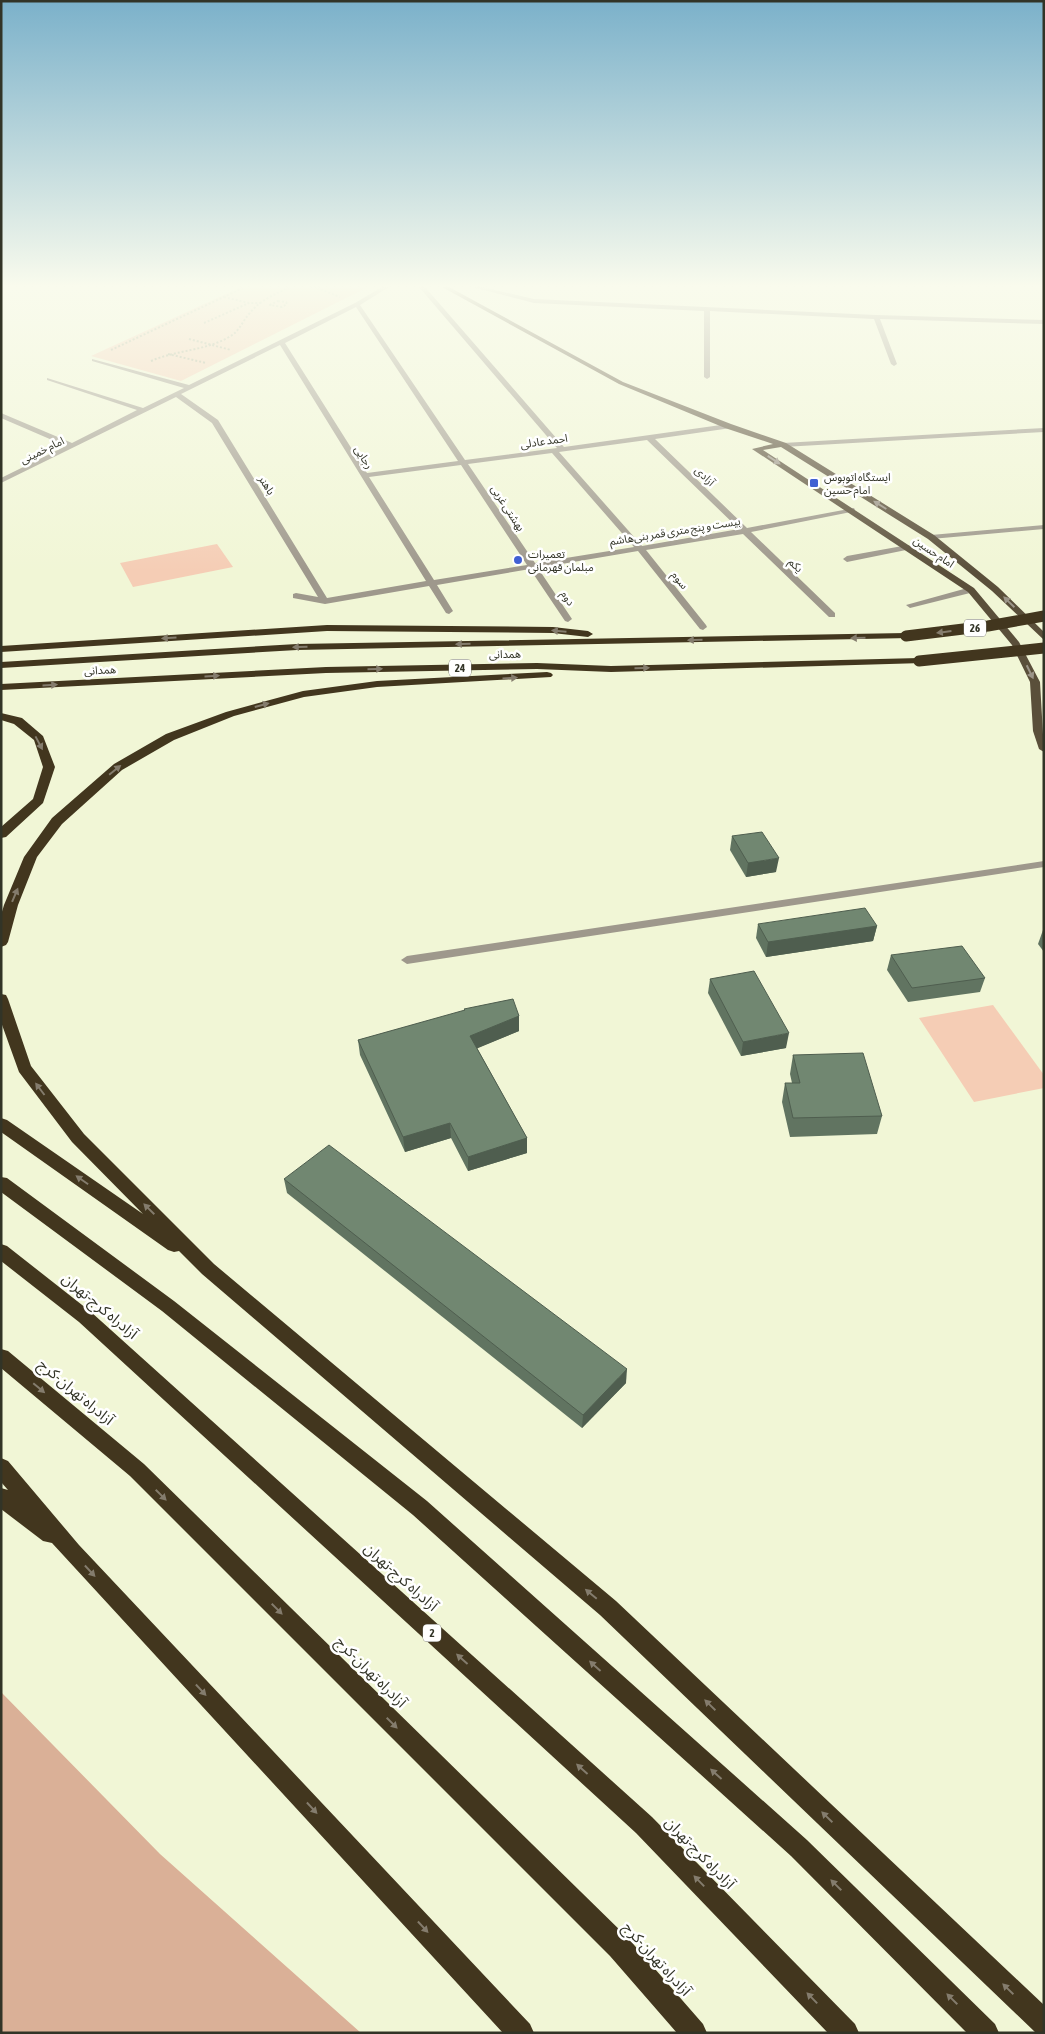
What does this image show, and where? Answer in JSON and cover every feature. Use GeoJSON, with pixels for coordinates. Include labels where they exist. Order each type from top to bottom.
{"type":"FeatureCollection","features":[{"type":"Feature","properties":{"kind":"highway","name":"26"},"geometry":{"type":"LineString","coordinates":[[906,636],[988,626],[1044,616]]}},
{"type":"Feature","properties":{"kind":"highway"},"geometry":{"type":"LineString","coordinates":[[1,649],[328,628],[553,630],[660,641]]}},
{"type":"Feature","properties":{"kind":"highway","name":"همدانی"},"geometry":{"type":"LineString","coordinates":[[1,665],[297,647],[906,636]]}},
{"type":"Feature","properties":{"kind":"highway","name":"همدانی"},"geometry":{"type":"LineString","coordinates":[[1,687],[326,670],[537,666],[611,669],[919,661],[1044,648]]}},
{"type":"Feature","properties":{"kind":"highway"},"geometry":{"type":"LineString","coordinates":[[1,942],[11,905],[31,857],[58,821],[118,767],[170,737],[230,714],[303,694],[377,684],[535,677],[611,669]]}},
{"type":"Feature","properties":{"kind":"highway"},"geometry":{"type":"LineString","coordinates":[[1,716],[18,721],[39,739],[49,767],[39,800],[1,834]]}},
{"type":"Feature","properties":{"kind":"highway"},"geometry":{"type":"LineString","coordinates":[[1,999],[24,1068],[72,1130],[208,1268],[608,1608],[1044,2023]]}},
{"type":"Feature","properties":{"kind":"highway"},"geometry":{"type":"LineString","coordinates":[[1,1124],[208,1268]]}},
{"type":"Feature","properties":{"kind":"highway"},"geometry":{"type":"LineString","coordinates":[[1,1183],[168,1306],[420,1508],[799,1848],[986,2033]]}},
{"type":"Feature","properties":{"kind":"highway","name":"آزادراه کرج-تهران"},"geometry":{"type":"LineString","coordinates":[[1,1251],[85,1317],[644,1825],[846,2033]]}},
{"type":"Feature","properties":{"kind":"highway","name":"آزادراه تهران-کرج"},"geometry":{"type":"LineString","coordinates":[[1,1357],[137,1470],[619,1947],[694,2033]]}},
{"type":"Feature","properties":{"kind":"highway"},"geometry":{"type":"LineString","coordinates":[[1,1468],[72,1552],[521,2033]]}},
{"type":"Feature","properties":{"kind":"highway"},"geometry":{"type":"LineString","coordinates":[[1,1497],[72,1552]]}},
{"type":"Feature","properties":{"kind":"main road","name":"امام حسین"},"geometry":{"type":"LineString","coordinates":[[619,382],[728,426],[783,445],[931,537],[995,589],[1044,636]]}},
{"type":"Feature","properties":{"kind":"main road","name":"امام حسین"},"geometry":{"type":"LineString","coordinates":[[783,445],[756,449],[971,590],[1016,644],[1035,682],[1038,731],[1044,749]]}},
{"type":"Feature","properties":{"kind":"street"},"geometry":{"type":"LineString","coordinates":[[58,382],[143,410]]}},
{"type":"Feature","properties":{"kind":"street"},"geometry":{"type":"LineString","coordinates":[[168,382],[189,388]]}},
{"type":"Feature","properties":{"kind":"street","name":"امام خمینی"},"geometry":{"type":"LineString","coordinates":[[1,481],[5,475],[72,446],[201,382]]}},
{"type":"Feature","properties":{"kind":"street","name":"رجایی"},"geometry":{"type":"LineString","coordinates":[[305,382],[431,582]]}},
{"type":"Feature","properties":{"kind":"street","name":"بهشتی غربی"},"geometry":{"type":"LineString","coordinates":[[410,382],[532,566]]}},
{"type":"Feature","properties":{"kind":"street","name":"سوم"},"geometry":{"type":"LineString","coordinates":[[502,382],[703,627]]}},
{"type":"Feature","properties":{"kind":"street","name":"باهنر"},"geometry":{"type":"LineString","coordinates":[[176,394],[215,422],[325,601]]}},
{"type":"Feature","properties":{"kind":"street"},"geometry":{"type":"LineString","coordinates":[[1,414],[72,446]]}},
{"type":"Feature","properties":{"kind":"street","name":"احمد عادلی"},"geometry":{"type":"LineString","coordinates":[[363,476],[728,426]]}},
{"type":"Feature","properties":{"kind":"street"},"geometry":{"type":"LineString","coordinates":[[783,445],[1044,430]]}},
{"type":"Feature","properties":{"kind":"street","name":"آزادی"},"geometry":{"type":"LineString","coordinates":[[649,438],[744,531]]}},
{"type":"Feature","properties":{"kind":"street","name":"بیست و پنج متری قمر بنی‌هاشم"},"geometry":{"type":"LineString","coordinates":[[296,596],[325,601],[744,531],[851,510]]}},
{"type":"Feature","properties":{"kind":"street"},"geometry":{"type":"LineString","coordinates":[[931,537],[1044,527]]}},
{"type":"Feature","properties":{"kind":"street","name":"یکم"},"geometry":{"type":"LineString","coordinates":[[744,531],[832,615]]}},
{"type":"Feature","properties":{"kind":"street"},"geometry":{"type":"LineString","coordinates":[[847,559],[908,547]]}},
{"type":"Feature","properties":{"kind":"street","name":"دوم"},"geometry":{"type":"LineString","coordinates":[[532,566],[568,619]]}},
{"type":"Feature","properties":{"kind":"street"},"geometry":{"type":"LineString","coordinates":[[431,582],[448,611]]}},
{"type":"Feature","properties":{"kind":"street"},"geometry":{"type":"LineString","coordinates":[[910,605],[971,590]]}},
{"type":"Feature","properties":{"kind":"street"},"geometry":{"type":"LineString","coordinates":[[408,960],[1044,864]]}},
{"type":"Feature","properties":{"kind":"shaded area"},"geometry":{"type":"Polygon","coordinates":[[[217,544],[233,567],[133,587],[120,563],[217,544]]]}},
{"type":"Feature","properties":{"kind":"shaded area"},"geometry":{"type":"Polygon","coordinates":[[[993,1005],[1044,1075],[1044,1088],[974,1102],[919,1018],[993,1005]]]}},
{"type":"Feature","properties":{"kind":"shaded area"},"geometry":{"type":"Polygon","coordinates":[[[1,1692],[160,1854],[361,2033],[1,2033],[1,1692]]]}},
{"type":"Feature","properties":{"kind":"building"},"geometry":{"type":"Polygon","coordinates":[[[762,832],[779,858],[748,863],[732,836],[762,832]]]}},
{"type":"Feature","properties":{"kind":"building"},"geometry":{"type":"Polygon","coordinates":[[[865,908],[877,926],[768,942],[758,924],[865,908]]]}},
{"type":"Feature","properties":{"kind":"building"},"geometry":{"type":"Polygon","coordinates":[[[962,946],[985,978],[912,988],[891,955],[962,946]]]}},
{"type":"Feature","properties":{"kind":"building"},"geometry":{"type":"Polygon","coordinates":[[[754,971],[789,1033],[743,1042],[710,979],[754,971]]]}},
{"type":"Feature","properties":{"kind":"building"},"geometry":{"type":"Polygon","coordinates":[[[513,999],[519,1016],[470,1036],[527,1138],[468,1157],[450,1123],[403,1137],[358,1040],[464,1009],[513,999]]]}},
{"type":"Feature","properties":{"kind":"building"},"geometry":{"type":"Polygon","coordinates":[[[863,1053],[882,1116],[793,1118],[785,1083],[800,1083],[793,1055],[863,1053]]]}},
{"type":"Feature","properties":{"kind":"building"},"geometry":{"type":"Polygon","coordinates":[[[329,1145],[627,1369],[583,1415],[284,1179],[329,1145]]]}},
{"type":"Feature","properties":{"kind":"place","name":"ایستگاه اتوبوس امام حسین"},"geometry":{"type":"Point","coordinates":[814,483]}},
{"type":"Feature","properties":{"kind":"place","name":"تعمیرات مبلمان قهرمانی"},"geometry":{"type":"Point","coordinates":[518,560]}}]}
